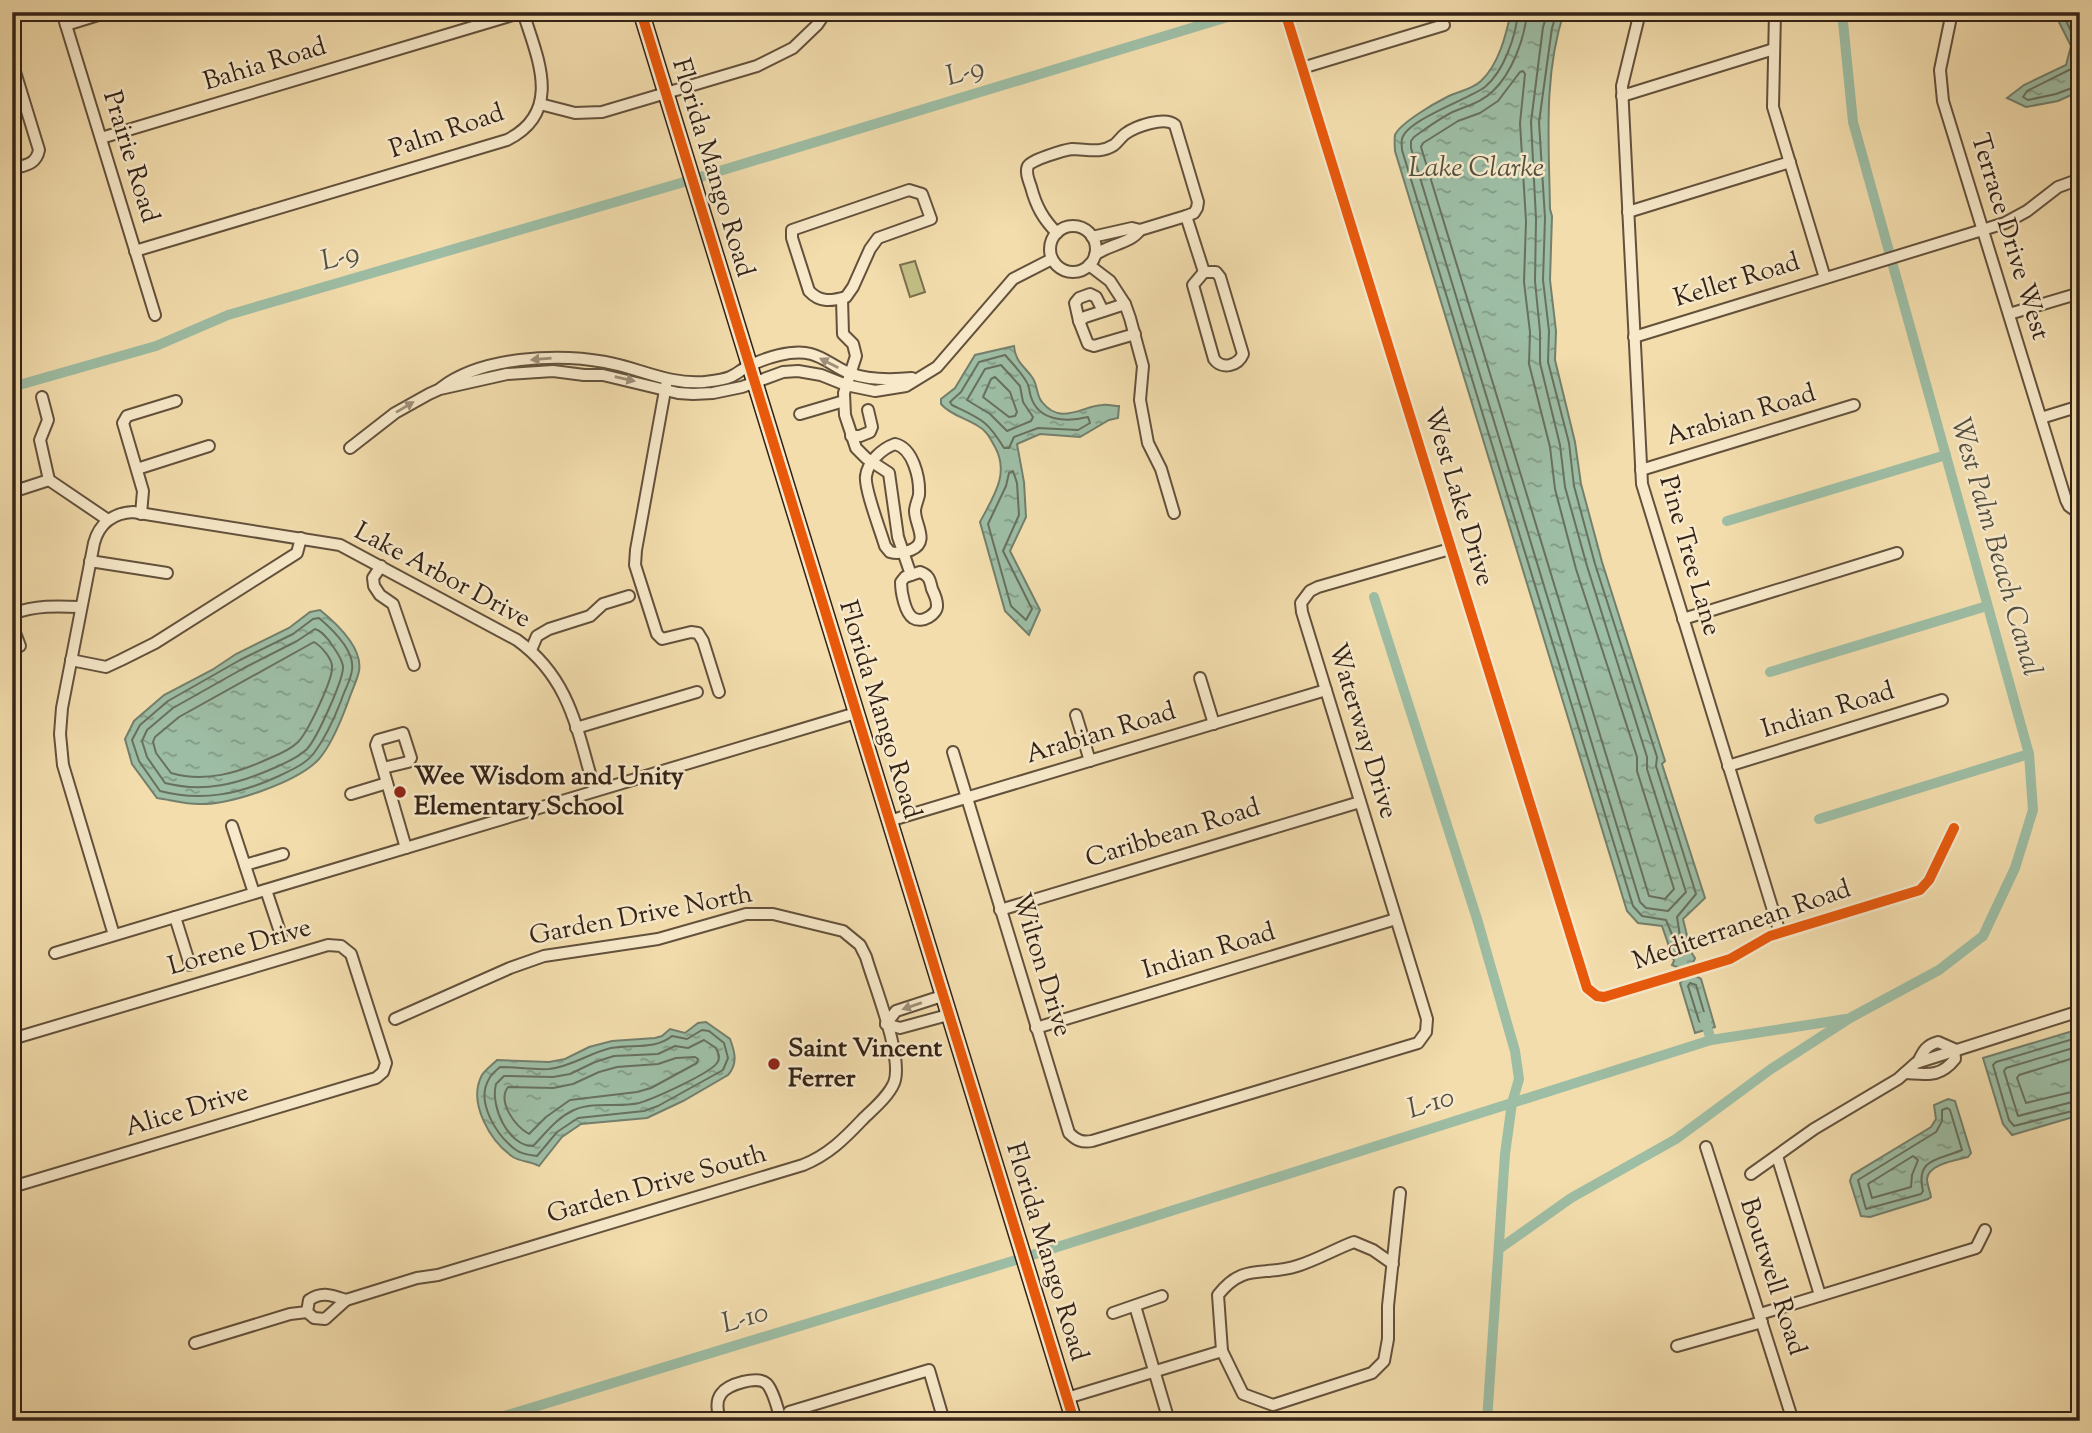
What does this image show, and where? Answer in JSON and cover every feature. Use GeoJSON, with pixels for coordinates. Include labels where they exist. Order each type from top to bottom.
{"type":"FeatureCollection","features":[{"type":"Feature","properties":{"kind":"street","name":"Prairie Road"},"geometry":{"type":"LineString","coordinates":[[62,12],[155,315]]}},
{"type":"Feature","properties":{"kind":"street"},"geometry":{"type":"LineString","coordinates":[[66,25],[108,12]]}},
{"type":"Feature","properties":{"kind":"street"},"geometry":{"type":"LineString","coordinates":[[523,12],[542,76],[540,104]]}},
{"type":"Feature","properties":{"kind":"street","name":"Bahia Road"},"geometry":{"type":"LineString","coordinates":[[101,138],[523,12]]}},
{"type":"Feature","properties":{"kind":"street","name":"Florida Mango Road"},"geometry":{"type":"LineString","coordinates":[[640,12],[1074,1421]]}},
{"type":"Feature","properties":{"kind":"street","name":"Palm Road"},"geometry":{"type":"LineString","coordinates":[[135,251],[501,142],[525,128],[534,118],[540,104],[562,111],[589,113],[757,66],[779,57],[806,37],[826,12]]}},
{"type":"Feature","properties":{"kind":"street","name":"Pine Tree Lane"},"geometry":{"type":"LineString","coordinates":[[1640,12],[1622,96],[1642,484],[1780,933]]}},
{"type":"Feature","properties":{"kind":"street"},"geometry":{"type":"LineString","coordinates":[[1775,12],[1773,107],[1825,278]]}},
{"type":"Feature","properties":{"kind":"street","name":"Terrace Drive West"},"geometry":{"type":"LineString","coordinates":[[1952,12],[1942,55],[1941,86],[2066,500],[2077,513]]}},
{"type":"Feature","properties":{"kind":"street","name":"West Lake Drive"},"geometry":{"type":"LineString","coordinates":[[1285,13],[1584,982],[1591,993]]}},
{"type":"Feature","properties":{"kind":"street"},"geometry":{"type":"LineString","coordinates":[[1302,68],[1444,25]]}},
{"type":"Feature","properties":{"kind":"street"},"geometry":{"type":"LineString","coordinates":[[1622,96],[1774,49]]}},
{"type":"Feature","properties":{"kind":"street"},"geometry":{"type":"LineString","coordinates":[[12,62],[39,150],[32,163],[12,169]]}},
{"type":"Feature","properties":{"kind":"street"},"geometry":{"type":"LineString","coordinates":[[1057,233],[1036,205],[1027,173],[1031,162],[1066,150],[1099,150],[1112,146],[1127,132],[1170,121],[1175,125],[1198,202],[1194,213],[1140,230],[1132,228],[1092,237]]}},
{"type":"Feature","properties":{"kind":"street"},"geometry":{"type":"LineString","coordinates":[[1628,212],[1790,162]]}},
{"type":"Feature","properties":{"kind":"street","name":"Keller Road"},"geometry":{"type":"LineString","coordinates":[[1634,337],[2017,218],[2048,194],[2080,179]]}},
{"type":"Feature","properties":{"kind":"street"},"geometry":{"type":"LineString","coordinates":[[909,190],[922,194],[931,219],[878,238],[870,249],[850,293],[842,299],[823,300],[809,291],[792,239],[792,230],[909,190]]}},
{"type":"Feature","properties":{"kind":"street"},"geometry":{"type":"LineString","coordinates":[[1186,216],[1204,272]]}},
{"type":"Feature","properties":{"kind":"street"},"geometry":{"type":"LineString","coordinates":[[1092,260],[1095,243],[1082,228],[1076,226],[1057,233],[1050,248],[1052,259],[1056,265],[1069,271],[1083,269],[1092,260],[1104,248],[1135,238],[1140,230]]}},
{"type":"Feature","properties":{"kind":"street"},"geometry":{"type":"LineString","coordinates":[[350,448],[396,412],[452,380],[474,370],[514,362],[559,358],[605,362],[666,384],[678,393],[713,393],[755,383],[783,372],[798,371],[875,391],[906,386],[937,367],[1013,279],[1052,259]]}},
{"type":"Feature","properties":{"kind":"street"},"geometry":{"type":"LineString","coordinates":[[1092,260],[1125,304],[1135,334],[1143,366],[1140,400],[1148,443],[1161,469],[1174,513]]}},
{"type":"Feature","properties":{"kind":"street"},"geometry":{"type":"LineString","coordinates":[[1204,272],[1216,272],[1220,277],[1243,354],[1235,363],[1224,366],[1214,359],[1193,285],[1204,272]]}},
{"type":"Feature","properties":{"kind":"street"},"geometry":{"type":"LineString","coordinates":[[2009,314],[2080,293]]}},
{"type":"Feature","properties":{"kind":"street"},"geometry":{"type":"LineString","coordinates":[[1102,311],[1096,297],[1090,294],[1074,303],[1088,344],[1094,345],[1135,334]]}},
{"type":"Feature","properties":{"kind":"street"},"geometry":{"type":"LineString","coordinates":[[842,299],[843,334],[855,349],[856,356],[846,385],[844,401],[851,436],[861,453],[884,468],[891,479],[894,515],[911,575]]}},
{"type":"Feature","properties":{"kind":"street"},"geometry":{"type":"LineString","coordinates":[[1079,321],[1125,304]]}},
{"type":"Feature","properties":{"kind":"street"},"geometry":{"type":"LineString","coordinates":[[666,384],[729,378],[749,366],[786,354],[811,354],[850,374],[892,380],[918,378]]}},
{"type":"Feature","properties":{"kind":"street"},"geometry":{"type":"LineString","coordinates":[[666,384],[635,565],[657,634],[662,639],[691,632],[698,633],[703,640],[719,692]]}},
{"type":"Feature","properties":{"kind":"street"},"geometry":{"type":"LineString","coordinates":[[42,397],[48,420],[40,440],[50,480],[108,520],[96,536],[90,561],[61,718],[61,753],[114,935]]}},
{"type":"Feature","properties":{"kind":"street"},"geometry":{"type":"LineString","coordinates":[[141,514],[143,491],[124,419],[176,401]]}},
{"type":"Feature","properties":{"kind":"street"},"geometry":{"type":"LineString","coordinates":[[800,414],[844,401]]}},
{"type":"Feature","properties":{"kind":"street","name":"Arabian Road"},"geometry":{"type":"LineString","coordinates":[[1641,470],[1854,405]]}},
{"type":"Feature","properties":{"kind":"street"},"geometry":{"type":"LineString","coordinates":[[2041,418],[2080,406]]}},
{"type":"Feature","properties":{"kind":"street"},"geometry":{"type":"LineString","coordinates":[[851,436],[870,432],[872,427],[868,410]]}},
{"type":"Feature","properties":{"kind":"street"},"geometry":{"type":"LineString","coordinates":[[895,444],[903,446],[909,452],[918,485],[915,510],[921,539],[919,545],[903,552],[890,552],[886,546],[866,481],[872,462],[895,444]]}},
{"type":"Feature","properties":{"kind":"street"},"geometry":{"type":"LineString","coordinates":[[137,469],[209,446]]}},
{"type":"Feature","properties":{"kind":"street"},"geometry":{"type":"LineString","coordinates":[[12,492],[50,480]]}},
{"type":"Feature","properties":{"kind":"street","name":"Lake Arbor Drive"},"geometry":{"type":"LineString","coordinates":[[108,520],[126,512],[340,545],[517,640],[531,650],[557,680],[568,702],[595,791]]}},
{"type":"Feature","properties":{"kind":"street"},"geometry":{"type":"LineString","coordinates":[[71,660],[106,667],[155,643],[297,554],[301,538]]}},
{"type":"Feature","properties":{"kind":"street","name":"Waterway Drive"},"geometry":{"type":"LineString","coordinates":[[1079,1141],[1093,1141],[1418,1042],[1426,1032],[1427,1026],[1396,919],[1301,603],[1305,596],[1318,587],[1450,549]]}},
{"type":"Feature","properties":{"kind":"street"},"geometry":{"type":"LineString","coordinates":[[1683,618],[1897,553]]}},
{"type":"Feature","properties":{"kind":"street"},"geometry":{"type":"LineString","coordinates":[[90,561],[167,573]]}},
{"type":"Feature","properties":{"kind":"street"},"geometry":{"type":"LineString","coordinates":[[381,566],[373,578],[374,586],[380,595],[393,604],[414,665]]}},
{"type":"Feature","properties":{"kind":"street"},"geometry":{"type":"LineString","coordinates":[[920,572],[930,580],[938,606],[931,616],[918,620],[912,618],[908,612],[901,582],[911,575],[920,572]]}},
{"type":"Feature","properties":{"kind":"street"},"geometry":{"type":"LineString","coordinates":[[531,650],[537,636],[549,629],[590,616],[603,604],[629,596]]}},
{"type":"Feature","properties":{"kind":"street"},"geometry":{"type":"LineString","coordinates":[[12,614],[33,607],[81,607]]}},
{"type":"Feature","properties":{"kind":"street"},"geometry":{"type":"LineString","coordinates":[[12,625],[20,646]]}},
{"type":"Feature","properties":{"kind":"street"},"geometry":{"type":"LineString","coordinates":[[1200,678],[1214,724]]}},
{"type":"Feature","properties":{"kind":"street","name":"Arabian Road"},"geometry":{"type":"LineString","coordinates":[[889,821],[1326,690]]}},
{"type":"Feature","properties":{"kind":"street"},"geometry":{"type":"LineString","coordinates":[[576,728],[697,692]]}},
{"type":"Feature","properties":{"kind":"street","name":"Indian Road"},"geometry":{"type":"LineString","coordinates":[[1728,766],[1942,700]]}},
{"type":"Feature","properties":{"kind":"street"},"geometry":{"type":"LineString","coordinates":[[55,953],[856,713]]}},
{"type":"Feature","properties":{"kind":"street"},"geometry":{"type":"LineString","coordinates":[[1076,715],[1090,761]]}},
{"type":"Feature","properties":{"kind":"street"},"geometry":{"type":"LineString","coordinates":[[383,768],[408,762],[411,758],[403,733],[378,740],[376,745],[406,848]]}},
{"type":"Feature","properties":{"kind":"street","name":"Wilton Drive"},"geometry":{"type":"LineString","coordinates":[[953,752],[1069,1133],[1079,1141]]}},
{"type":"Feature","properties":{"kind":"street"},"geometry":{"type":"LineString","coordinates":[[351,794],[387,783]]}},
{"type":"Feature","properties":{"kind":"street","name":"Caribbean Road"},"geometry":{"type":"LineString","coordinates":[[1000,910],[1360,802]]}},
{"type":"Feature","properties":{"kind":"street"},"geometry":{"type":"LineString","coordinates":[[232,825],[254,893]]}},
{"type":"Feature","properties":{"kind":"street","name":"Mediterranean Road"},"geometry":{"type":"LineString","coordinates":[[1591,993],[1604,997],[1736,957],[1758,942],[1780,933],[1920,890],[1929,880],[1954,828]]}},
{"type":"Feature","properties":{"kind":"street"},"geometry":{"type":"LineString","coordinates":[[245,865],[284,854]]}},
{"type":"Feature","properties":{"kind":"street"},"geometry":{"type":"LineString","coordinates":[[266,890],[281,935]]}},
{"type":"Feature","properties":{"kind":"street","name":"Garden Drive North"},"geometry":{"type":"LineString","coordinates":[[394,1019],[510,968],[544,956],[658,939],[740,915],[760,913],[836,929],[855,939],[866,957],[886,1024]]}},
{"type":"Feature","properties":{"kind":"street"},"geometry":{"type":"LineString","coordinates":[[175,917],[190,965]]}},
{"type":"Feature","properties":{"kind":"street","name":"Indian Road"},"geometry":{"type":"LineString","coordinates":[[1036,1028],[1396,919]]}},
{"type":"Feature","properties":{"kind":"street","name":"Lorene Drive"},"geometry":{"type":"LineString","coordinates":[[12,1039],[328,945],[341,946],[351,954],[386,1063],[383,1072],[376,1078]]}},
{"type":"Feature","properties":{"kind":"street"},"geometry":{"type":"LineString","coordinates":[[943,996],[896,1012],[886,1024],[900,1028],[948,1015]]}},
{"type":"Feature","properties":{"kind":"street"},"geometry":{"type":"LineString","coordinates":[[1751,1174],[1814,1129],[1923,1060],[2080,1012]]}},
{"type":"Feature","properties":{"kind":"street","name":"Garden Drive South"},"geometry":{"type":"LineString","coordinates":[[195,1343],[290,1314],[307,1312],[314,1318],[325,1319],[345,1300],[382,1287],[438,1275],[817,1160],[841,1142],[891,1088],[897,1075],[897,1061],[886,1024]]}},
{"type":"Feature","properties":{"kind":"street"},"geometry":{"type":"LineString","coordinates":[[1905,1073],[1931,1074],[1947,1070],[1955,1059],[1954,1049]]}},
{"type":"Feature","properties":{"kind":"street"},"geometry":{"type":"LineString","coordinates":[[1923,1060],[1931,1074]]}},
{"type":"Feature","properties":{"kind":"street","name":"Alice Drive"},"geometry":{"type":"LineString","coordinates":[[12,1187],[376,1078]]}},
{"type":"Feature","properties":{"kind":"street","name":"Boutwell Road"},"geometry":{"type":"LineString","coordinates":[[1706,1147],[1793,1421]]}},
{"type":"Feature","properties":{"kind":"street"},"geometry":{"type":"LineString","coordinates":[[1777,1156],[1820,1295]]}},
{"type":"Feature","properties":{"kind":"street"},"geometry":{"type":"LineString","coordinates":[[1393,1264],[1373,1250],[1354,1242],[1301,1265],[1283,1270],[1246,1272],[1229,1281],[1217,1295],[1222,1351],[1243,1394],[1273,1405],[1373,1373],[1384,1361],[1400,1193]]}},
{"type":"Feature","properties":{"kind":"street"},"geometry":{"type":"LineString","coordinates":[[1677,1346],[1820,1295],[1976,1248],[1986,1230]]}},
{"type":"Feature","properties":{"kind":"street","name":"Garden Drive South"},"geometry":{"type":"LineString","coordinates":[[307,1312],[309,1300],[318,1294],[329,1294],[345,1300]]}},
{"type":"Feature","properties":{"kind":"street"},"geometry":{"type":"LineString","coordinates":[[1113,1313],[1162,1296]]}},
{"type":"Feature","properties":{"kind":"street"},"geometry":{"type":"LineString","coordinates":[[1135,1306],[1169,1421]]}},
{"type":"Feature","properties":{"kind":"street"},"geometry":{"type":"LineString","coordinates":[[1067,1398],[1222,1351]]}},
{"type":"Feature","properties":{"kind":"street"},"geometry":{"type":"LineString","coordinates":[[789,1412],[929,1370],[944,1421]]}},
{"type":"Feature","properties":{"kind":"street"},"geometry":{"type":"LineString","coordinates":[[720,1421],[717,1402],[720,1394],[727,1388],[752,1380],[762,1380],[769,1386],[781,1421]]}},
{"type":"Feature","properties":{"kind":"shaded area"},"geometry":{"type":"Polygon","coordinates":[[[915,261],[925,292],[910,297],[900,265],[915,261]]]}},
{"type":"Feature","properties":{"kind":"water","name":"Lake Clarke"},"geometry":{"type":"Polygon","coordinates":[[[1511,12],[1564,12],[1553,60],[1548,135],[1552,216],[1550,280],[1556,331],[1555,360],[1575,442],[1581,484],[1602,562],[1705,898],[1683,919],[1695,958],[1693,963],[1696,976],[1701,979],[1715,1027],[1695,1033],[1680,983],[1682,981],[1679,968],[1672,965],[1674,961],[1662,926],[1638,923],[1627,911],[1395,151],[1395,135],[1398,130],[1418,114],[1473,86],[1487,74],[1501,49],[1511,12]]]}},
{"type":"Feature","properties":{"kind":"water"},"geometry":{"type":"Polygon","coordinates":[[[2054,12],[2080,12],[2080,91],[2058,101],[2026,107],[2007,98],[2024,85],[2066,65],[2071,46],[2054,12]]]}},
{"type":"Feature","properties":{"kind":"water"},"geometry":{"type":"Polygon","coordinates":[[[1014,346],[1018,360],[1034,380],[1040,399],[1049,409],[1064,414],[1094,406],[1119,406],[1118,418],[1109,420],[1080,437],[1040,434],[1017,444],[1024,482],[1026,517],[1010,551],[1040,610],[1029,635],[1005,611],[980,522],[998,485],[1001,467],[999,457],[984,430],[941,404],[941,399],[955,388],[975,355],[1014,346]]]}},
{"type":"Feature","properties":{"kind":"water"},"geometry":{"type":"Polygon","coordinates":[[[320,610],[353,645],[359,671],[332,739],[319,759],[309,768],[280,784],[228,801],[194,804],[157,798],[132,764],[125,739],[134,721],[164,695],[236,654],[289,628],[310,612],[320,610]]]}},
{"type":"Feature","properties":{"kind":"water"},"geometry":{"type":"Polygon","coordinates":[[[706,1022],[730,1039],[735,1058],[728,1075],[647,1118],[581,1124],[562,1137],[539,1166],[516,1159],[505,1150],[490,1132],[479,1109],[478,1086],[483,1073],[497,1060],[549,1062],[565,1059],[589,1047],[612,1041],[655,1038],[670,1029],[685,1033],[698,1023],[706,1022]]]}},
{"type":"Feature","properties":{"kind":"water"},"geometry":{"type":"Polygon","coordinates":[[[2080,1030],[2080,1115],[2012,1135],[2003,1124],[1983,1058],[2080,1030]]]}},
{"type":"Feature","properties":{"kind":"water"},"geometry":{"type":"Polygon","coordinates":[[[1948,1099],[1955,1101],[1971,1153],[1968,1157],[1944,1163],[1932,1170],[1927,1179],[1931,1197],[1928,1199],[1870,1217],[1861,1216],[1850,1181],[1852,1175],[1931,1127],[1936,1119],[1934,1105],[1948,1099]]]}},
{"type":"Feature","properties":{"kind":"waterway","name":"L-9"},"geometry":{"type":"LineString","coordinates":[[700,177],[1244,12]]}},
{"type":"Feature","properties":{"kind":"waterway","name":"West Palm Beach Canal"},"geometry":{"type":"LineString","coordinates":[[1499,1249],[1571,1198],[1676,1139],[1771,1069],[1850,1018],[1939,970],[1983,936],[2015,868],[2033,810],[2029,754],[1853,122],[1842,12]]}},
{"type":"Feature","properties":{"kind":"waterway","name":"L-9"},"geometry":{"type":"LineString","coordinates":[[12,387],[156,346],[228,315],[684,182]]}},
{"type":"Feature","properties":{"kind":"waterway"},"geometry":{"type":"LineString","coordinates":[[1727,521],[1946,455]]}},
{"type":"Feature","properties":{"kind":"waterway"},"geometry":{"type":"LineString","coordinates":[[1374,597],[1477,919],[1515,1051],[1519,1079],[1512,1103],[1505,1154],[1487,1421]]}},
{"type":"Feature","properties":{"kind":"waterway"},"geometry":{"type":"LineString","coordinates":[[1770,672],[1987,606]]}},
{"type":"Feature","properties":{"kind":"waterway"},"geometry":{"type":"LineString","coordinates":[[1819,819],[2029,754]]}},
{"type":"Feature","properties":{"kind":"waterway"},"geometry":{"type":"LineString","coordinates":[[1704,1017],[1711,1040]]}},
{"type":"Feature","properties":{"kind":"waterway","name":"L-10"},"geometry":{"type":"LineString","coordinates":[[1032,1255],[1711,1040],[1846,1019]]}},
{"type":"Feature","properties":{"kind":"waterway","name":"L-10"},"geometry":{"type":"LineString","coordinates":[[488,1421],[1016,1260]]}},
{"type":"Feature","properties":{"kind":"cycle path"},"geometry":{"type":"LineString","coordinates":[[641,12],[1074,1421]]}},
{"type":"Feature","properties":{"kind":"cycle path"},"geometry":{"type":"LineString","coordinates":[[1285,12],[1587,988],[1597,996],[1604,997],[1730,959],[1770,936],[1920,890],[1929,880],[1954,828]]}},
{"type":"Feature","properties":{"kind":"place","name":"Wee Wisdom and Unity Elementary School"},"geometry":{"type":"Point","coordinates":[400,792]}},
{"type":"Feature","properties":{"kind":"place","name":"Saint Vincent Ferrer"},"geometry":{"type":"Point","coordinates":[774,1064]}}]}
